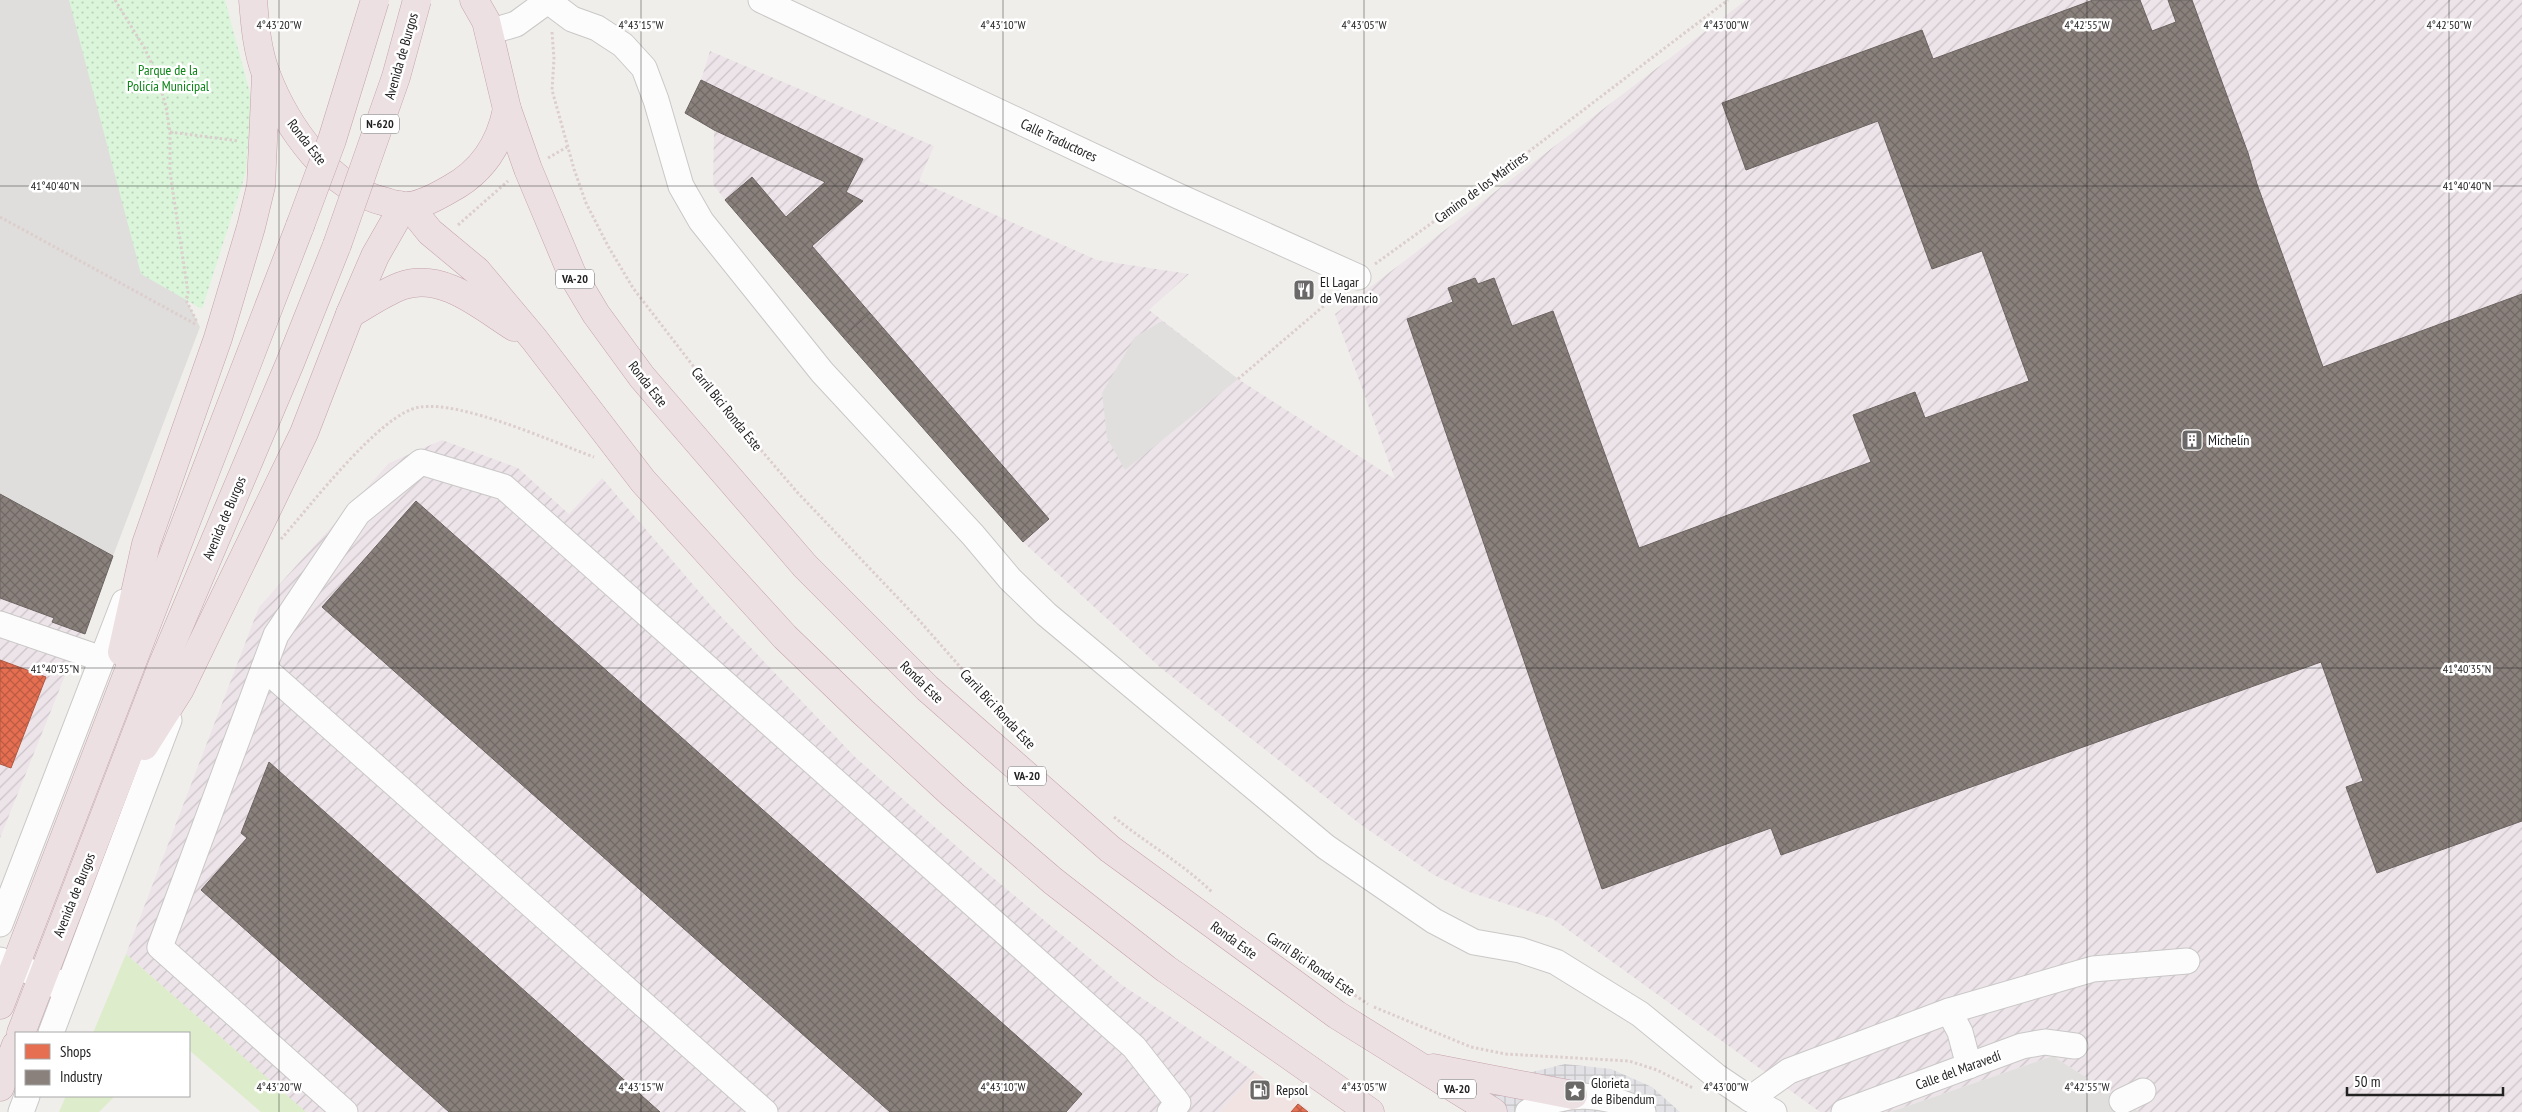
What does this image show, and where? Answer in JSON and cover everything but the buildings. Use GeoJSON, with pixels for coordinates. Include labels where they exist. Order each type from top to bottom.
{"type":"FeatureCollection","features":[{"type":"Feature","properties":{"kind":"highway","name":"Ronda Este"},"geometry":{"type":"LineString","coordinates":[[253,0],[257,44],[266,74],[289,123],[334,176],[369,198],[404,206],[438,196],[464,182],[485,162],[499,140],[507,109]]}},
{"type":"Feature","properties":{"kind":"highway","name":"Avenida de Burgos"},"geometry":{"type":"LineString","coordinates":[[0,1005],[7,963],[99,748],[300,226],[332,140],[375,0]]}},
{"type":"Feature","properties":{"kind":"highway","name":"Avenida de Burgos"},"geometry":{"type":"LineString","coordinates":[[21,1032],[162,666],[290,363],[336,245],[396,78],[418,0]]}},
{"type":"Feature","properties":{"kind":"highway","name":"Ronda Este"},"geometry":{"type":"LineString","coordinates":[[484,13],[507,109],[528,170],[572,274],[596,314],[642,377],[682,426],[805,566],[934,695],[1110,849],[1337,1015],[1422,1066],[1492,1112]]}},
{"type":"Feature","properties":{"kind":"highway"},"geometry":{"type":"LineString","coordinates":[[99,748],[146,544],[218,338],[251,227],[261,186],[266,74]]}},
{"type":"Feature","properties":{"kind":"highway"},"geometry":{"type":"LineString","coordinates":[[113,796],[180,689],[304,433],[350,314],[375,256],[404,206],[477,271],[534,339],[643,481],[722,568],[785,636],[925,769],[1053,881],[1158,963],[1370,1112]]}},
{"type":"Feature","properties":{"kind":"highway"},"geometry":{"type":"LineString","coordinates":[[350,314],[402,286],[428,283],[453,289],[534,339]]}},
{"type":"Feature","properties":{"kind":"highway"},"geometry":{"type":"LineString","coordinates":[[0,1087],[15,1047]]}},
{"type":"Feature","properties":{"kind":"highway"},"geometry":{"type":"LineString","coordinates":[[1422,1066],[1573,1094]]}},
{"type":"Feature","properties":{"kind":"street","name":"Calle Traductores"},"geometry":{"type":"LineString","coordinates":[[761,0],[1178,196],[1358,277]]}},
{"type":"Feature","properties":{"kind":"street"},"geometry":{"type":"LineString","coordinates":[[484,13],[516,24],[549,1],[572,19],[597,28],[623,45],[644,68],[656,100],[681,186],[701,220],[822,372],[973,535],[1010,579],[1046,614],[1334,853],[1434,921],[1474,942],[1520,950],[1556,962],[1640,1014],[1716,1076],[1750,1099],[1774,1112]]}},
{"type":"Feature","properties":{"kind":"street"},"geometry":{"type":"LineString","coordinates":[[345,1112],[160,947],[276,636],[358,513],[421,462],[504,486],[1134,1047],[1178,1103],[1170,1112]]}},
{"type":"Feature","properties":{"kind":"street"},"geometry":{"type":"LineString","coordinates":[[0,924],[146,544]]}},
{"type":"Feature","properties":{"kind":"street"},"geometry":{"type":"LineString","coordinates":[[0,624],[102,659]]}},
{"type":"Feature","properties":{"kind":"street"},"geometry":{"type":"LineString","coordinates":[[264,668],[765,1112]]}},
{"type":"Feature","properties":{"kind":"street","name":"Avenida de Burgos"},"geometry":{"type":"LineString","coordinates":[[53,1030],[180,689]]}},
{"type":"Feature","properties":{"kind":"street"},"geometry":{"type":"LineString","coordinates":[[1750,1099],[1789,1071],[1949,1010],[2093,969],[2188,961]]}},
{"type":"Feature","properties":{"kind":"street"},"geometry":{"type":"LineString","coordinates":[[7,963],[57,982],[53,1030]]}},
{"type":"Feature","properties":{"kind":"street"},"geometry":{"type":"LineString","coordinates":[[1949,1010],[1960,1032],[1968,1066]]}},
{"type":"Feature","properties":{"kind":"street","name":"Calle del Maravedí"},"geometry":{"type":"LineString","coordinates":[[1844,1112],[2022,1046],[2045,1042],[2075,1046]]}},
{"type":"Feature","properties":{"kind":"street"},"geometry":{"type":"LineString","coordinates":[[1528,1112],[1538,1106],[1573,1094],[1620,1101],[1643,1112]]}},
{"type":"Feature","properties":{"kind":"street"},"geometry":{"type":"LineString","coordinates":[[21,1112],[27,1097]]}},
{"type":"Feature","properties":{"kind":"path"},"geometry":{"type":"LineString","coordinates":[[0,217],[200,327],[186,300],[188,294],[170,172],[170,132],[158,78],[145,49],[115,0]]}},
{"type":"Feature","properties":{"kind":"path","name":"Camino de los Mártires"},"geometry":{"type":"LineString","coordinates":[[1238,378],[1358,277],[1490,181],[1728,0]]}},
{"type":"Feature","properties":{"kind":"path","name":"Carril Bici Ronda Este"},"geometry":{"type":"LineString","coordinates":[[552,28],[554,59],[552,90],[567,147],[586,203],[632,288],[731,415],[797,492],[918,619],[970,681],[1027,742]]}},
{"type":"Feature","properties":{"kind":"path"},"geometry":{"type":"LineString","coordinates":[[170,132],[233,140]]}},
{"type":"Feature","properties":{"kind":"path"},"geometry":{"type":"LineString","coordinates":[[441,240],[514,176],[567,147]]}},
{"type":"Feature","properties":{"kind":"path"},"geometry":{"type":"LineString","coordinates":[[1109,814],[1145,842],[1192,872],[1219,898]]}},
{"type":"Feature","properties":{"kind":"path","name":"Carril Bici Ronda Este"},"geometry":{"type":"LineString","coordinates":[[1335,982],[1374,1008],[1470,1047],[1505,1054],[1628,1061],[1657,1070],[1696,1090]]}},
{"type":"Feature","properties":{"kind":"shaded area"},"geometry":{"type":"Polygon","coordinates":[[[0,0],[106,0],[186,300],[200,327],[113,556],[0,494],[0,0]]]}},
{"type":"Feature","properties":{"kind":"shaded area"},"geometry":{"type":"Polygon","coordinates":[[[1746,0],[2522,0],[2522,1112],[2139,1112],[2053,1056],[1890,1112],[1820,1112],[1553,919],[1469,892],[1434,875],[1360,824],[1162,669],[1023,542],[725,200],[713,184],[714,130],[685,113],[701,80],[710,51],[934,146],[919,181],[1097,260],[1189,274],[1149,310],[1238,379],[1395,479],[1335,314],[1746,0]]]}},
{"type":"Feature","properties":{"kind":"shaded area"},"geometry":{"type":"Polygon","coordinates":[[[1162,321],[1238,379],[1125,470],[1107,438],[1102,393],[1135,337],[1162,321]]]}},
{"type":"Feature","properties":{"kind":"shaded area"},"geometry":{"type":"Polygon","coordinates":[[[442,440],[518,468],[569,514],[602,478],[713,608],[855,757],[979,866],[1122,985],[1255,1072],[1220,1112],[305,1112],[126,954],[259,607],[389,463],[442,440]]]}},
{"type":"Feature","properties":{"kind":"shaded area"},"geometry":{"type":"Polygon","coordinates":[[[0,494],[113,556],[0,838],[0,494]]]}},
{"type":"Feature","properties":{"kind":"shaded area"},"geometry":{"type":"Polygon","coordinates":[[[2053,1056],[2139,1112],[1890,1112],[2053,1056]]]}},
{"type":"Feature","properties":{"kind":"shaded area","name":"Glorieta de Bibendum"},"geometry":{"type":"Polygon","coordinates":[[[1565,1064],[1611,1069],[1652,1087],[1680,1112],[1471,1112],[1487,1095],[1524,1074],[1565,1064]]]}},
{"type":"Feature","properties":{"kind":"shaded area","name":"Repsol"},"geometry":{"type":"Polygon","coordinates":[[[1255,1072],[1305,1107],[1312,1112],[1220,1112],[1255,1072]]]}},
{"type":"Feature","properties":{"kind":"green space","name":"Parque de la Policía Municipal"},"geometry":{"type":"Polygon","coordinates":[[[69,0],[225,0],[251,97],[246,172],[202,309],[141,274],[69,0]]]}},
{"type":"Feature","properties":{"kind":"green space"},"geometry":{"type":"Polygon","coordinates":[[[126,954],[306,1112],[261,1112],[190,1051],[190,1032],[93,1032],[126,954]]]}},
{"type":"Feature","properties":{"kind":"green space"},"geometry":{"type":"Polygon","coordinates":[[[66,1097],[114,1097],[99,1112],[59,1112],[66,1097]]]}},
{"type":"Feature","properties":{"kind":"place","name":"El Lagar de Venancio"},"geometry":{"type":"Point","coordinates":[1304,290]}},
{"type":"Feature","properties":{"kind":"place","name":"Michelín"},"geometry":{"type":"Point","coordinates":[2192,440]}},
{"type":"Feature","properties":{"kind":"place","name":"Repsol"},"geometry":{"type":"Point","coordinates":[1260,1090]}},
{"type":"Feature","properties":{"kind":"place","name":"Glorieta de Bibendum"},"geometry":{"type":"Point","coordinates":[1575,1091]}}]}
